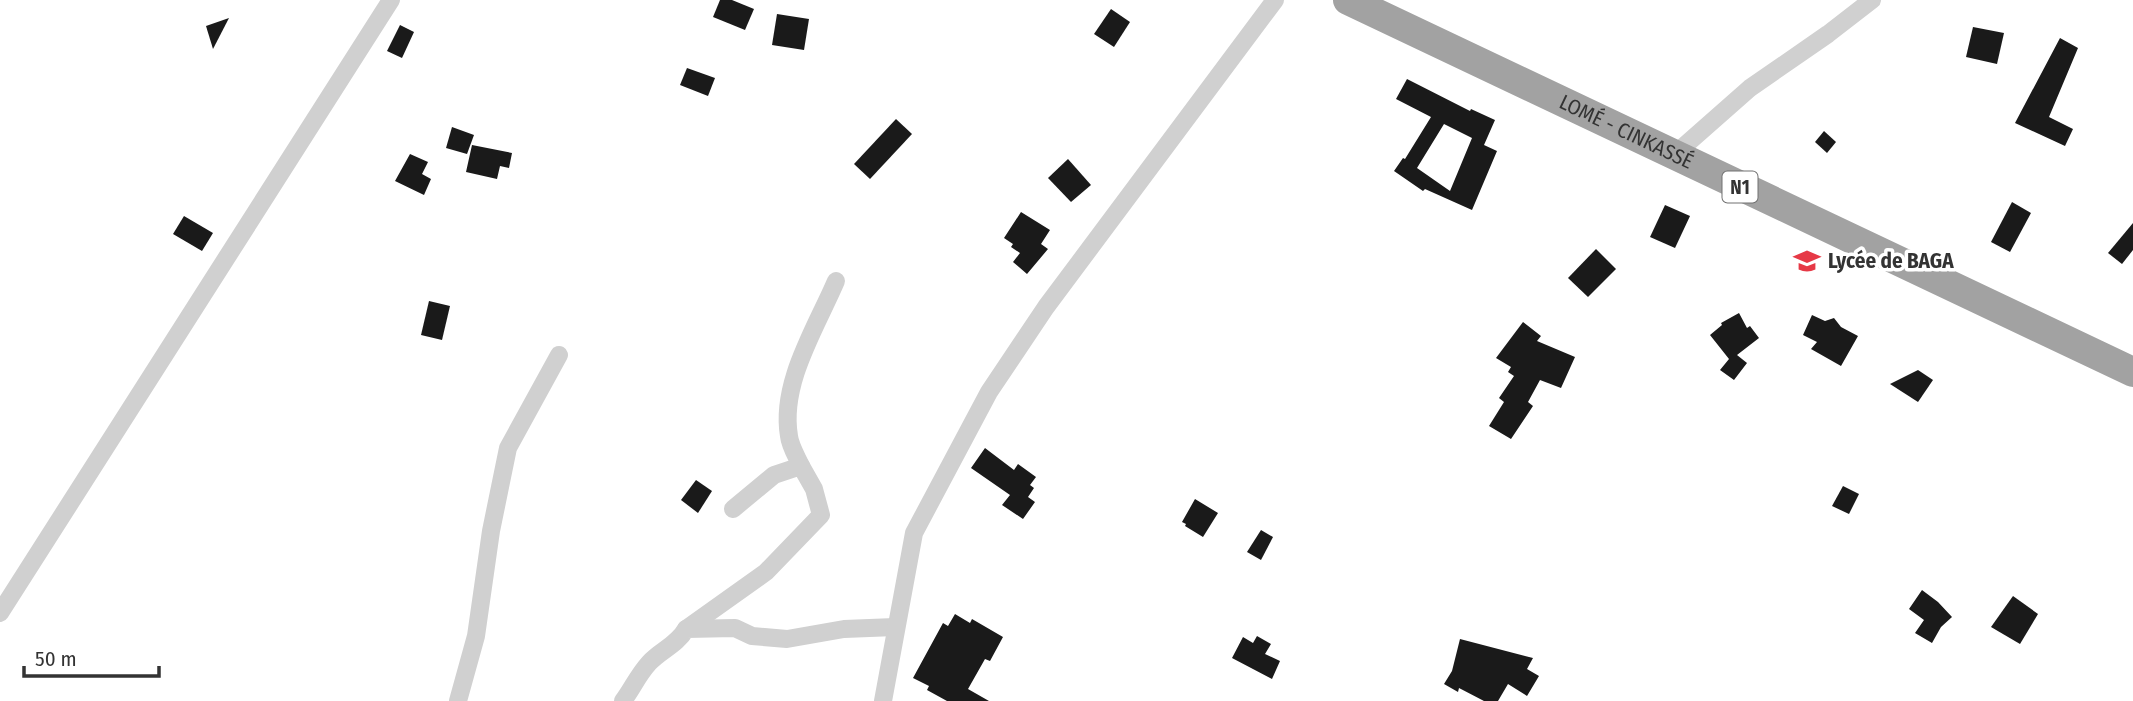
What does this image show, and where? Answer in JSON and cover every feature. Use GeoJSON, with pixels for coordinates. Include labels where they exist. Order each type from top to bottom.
{"type":"FeatureCollection","features":[{"type":"Feature","properties":{"kind":"highway","name":"LOMÉ - CINKASSÉ"},"geometry":{"type":"LineString","coordinates":[[1348,0],[2133,372]]}},
{"type":"Feature","properties":{"kind":"street"},"geometry":{"type":"LineString","coordinates":[[0,612],[391,0]]}},
{"type":"Feature","properties":{"kind":"street"},"geometry":{"type":"LineString","coordinates":[[883,701],[914,533],[989,392],[1061,286],[1275,0]]}},
{"type":"Feature","properties":{"kind":"street"},"geometry":{"type":"LineString","coordinates":[[1674,155],[1750,89],[1872,0]]}},
{"type":"Feature","properties":{"kind":"street"},"geometry":{"type":"LineString","coordinates":[[623,701],[651,660],[680,641],[686,629],[766,572],[821,515],[814,489],[789,437],[788,412],[799,359],[836,281]]}},
{"type":"Feature","properties":{"kind":"street"},"geometry":{"type":"LineString","coordinates":[[458,701],[476,636],[491,531],[508,448],[559,355]]}},
{"type":"Feature","properties":{"kind":"street"},"geometry":{"type":"LineString","coordinates":[[733,509],[774,475],[801,466]]}},
{"type":"Feature","properties":{"kind":"street"},"geometry":{"type":"LineString","coordinates":[[686,629],[735,628],[752,636],[787,639],[844,629],[895,627]]}},
{"type":"Feature","properties":{"kind":"building"},"geometry":{"type":"Polygon","coordinates":[[[720,0],[732,0],[754,9],[745,30],[713,17],[720,0]]]}},
{"type":"Feature","properties":{"kind":"building"},"geometry":{"type":"Polygon","coordinates":[[[1111,9],[1130,22],[1114,47],[1094,34],[1111,9]]]}},
{"type":"Feature","properties":{"kind":"building"},"geometry":{"type":"Polygon","coordinates":[[[777,14],[809,19],[804,50],[772,45],[777,14]]]}},
{"type":"Feature","properties":{"kind":"building"},"geometry":{"type":"Polygon","coordinates":[[[229,18],[213,49],[206,26],[229,18]]]}},
{"type":"Feature","properties":{"kind":"building"},"geometry":{"type":"Polygon","coordinates":[[[400,25],[414,32],[402,58],[387,51],[400,25]]]}},
{"type":"Feature","properties":{"kind":"building"},"geometry":{"type":"Polygon","coordinates":[[[1973,27],[2004,33],[1997,64],[1966,57],[1973,27]]]}},
{"type":"Feature","properties":{"kind":"building"},"geometry":{"type":"Polygon","coordinates":[[[2060,38],[2078,48],[2049,117],[2073,129],[2065,146],[2015,123],[2060,38]]]}},
{"type":"Feature","properties":{"kind":"building"},"geometry":{"type":"Polygon","coordinates":[[[687,68],[715,78],[708,96],[680,85],[687,68]]]}},
{"type":"Feature","properties":{"kind":"building"},"geometry":{"type":"Polygon","coordinates":[[[1407,79],[1470,111],[1471,109],[1495,120],[1484,145],[1497,151],[1472,210],[1425,189],[1423,191],[1394,171],[1403,158],[1405,159],[1431,117],[1396,99],[1407,79]],[[1444,124],[1417,168],[1450,191],[1472,138],[1444,124]]]}},
{"type":"Feature","properties":{"kind":"building"},"geometry":{"type":"Polygon","coordinates":[[[896,119],[912,134],[870,179],[854,164],[896,119]]]}},
{"type":"Feature","properties":{"kind":"building"},"geometry":{"type":"Polygon","coordinates":[[[452,127],[474,135],[467,154],[446,148],[452,127]]]}},
{"type":"Feature","properties":{"kind":"building"},"geometry":{"type":"Polygon","coordinates":[[[1824,131],[1836,142],[1827,153],[1815,142],[1824,131]]]}},
{"type":"Feature","properties":{"kind":"building"},"geometry":{"type":"Polygon","coordinates":[[[472,145],[512,153],[509,168],[500,166],[497,179],[466,172],[472,145]]]}},
{"type":"Feature","properties":{"kind":"building"},"geometry":{"type":"Polygon","coordinates":[[[410,154],[428,162],[422,174],[431,179],[424,195],[395,181],[410,154]]]}},
{"type":"Feature","properties":{"kind":"building"},"geometry":{"type":"Polygon","coordinates":[[[1068,159],[1091,185],[1071,202],[1048,178],[1068,159]]]}},
{"type":"Feature","properties":{"kind":"building"},"geometry":{"type":"Polygon","coordinates":[[[2012,202],[2031,213],[2010,252],[1991,242],[2012,202]]]}},
{"type":"Feature","properties":{"kind":"building"},"geometry":{"type":"Polygon","coordinates":[[[1665,205],[1690,216],[1675,248],[1650,237],[1665,205]]]}},
{"type":"Feature","properties":{"kind":"building"},"geometry":{"type":"Polygon","coordinates":[[[1021,212],[1050,230],[1041,244],[1048,249],[1027,274],[1013,262],[1020,253],[1004,238],[1021,212]]]}},
{"type":"Feature","properties":{"kind":"building"},"geometry":{"type":"Polygon","coordinates":[[[184,216],[213,233],[202,251],[173,234],[184,216]]]}},
{"type":"Feature","properties":{"kind":"building"},"geometry":{"type":"Polygon","coordinates":[[[2133,223],[2133,250],[2122,264],[2108,253],[2133,223]]]}},
{"type":"Feature","properties":{"kind":"building"},"geometry":{"type":"Polygon","coordinates":[[[1596,249],[1616,269],[1588,297],[1568,278],[1596,249]]]}},
{"type":"Feature","properties":{"kind":"building"},"geometry":{"type":"Polygon","coordinates":[[[429,301],[450,306],[442,340],[421,335],[429,301]]]}},
{"type":"Feature","properties":{"kind":"building"},"geometry":{"type":"Polygon","coordinates":[[[1739,313],[1747,328],[1750,326],[1759,338],[1737,355],[1747,363],[1734,380],[1720,370],[1729,359],[1710,335],[1721,323],[1739,313]]]}},
{"type":"Feature","properties":{"kind":"building"},"geometry":{"type":"Polygon","coordinates":[[[1812,315],[1825,321],[1834,318],[1841,327],[1858,336],[1841,366],[1811,349],[1817,342],[1803,335],[1812,315]]]}},
{"type":"Feature","properties":{"kind":"building"},"geometry":{"type":"Polygon","coordinates":[[[1523,322],[1541,336],[1537,341],[1575,357],[1561,388],[1540,380],[1528,402],[1533,406],[1511,439],[1489,426],[1504,402],[1499,398],[1514,376],[1508,372],[1511,367],[1496,358],[1523,322]]]}},
{"type":"Feature","properties":{"kind":"building"},"geometry":{"type":"Polygon","coordinates":[[[1918,370],[1933,380],[1918,402],[1890,384],[1918,370]]]}},
{"type":"Feature","properties":{"kind":"building"},"geometry":{"type":"Polygon","coordinates":[[[985,448],[1014,470],[1018,464],[1036,477],[1030,485],[1034,488],[1028,497],[1035,502],[1023,519],[1002,505],[1010,495],[971,468],[985,448]]]}},
{"type":"Feature","properties":{"kind":"building"},"geometry":{"type":"Polygon","coordinates":[[[696,480],[712,491],[698,513],[681,500],[696,480]]]}},
{"type":"Feature","properties":{"kind":"building"},"geometry":{"type":"Polygon","coordinates":[[[1843,486],[1859,494],[1849,514],[1832,506],[1843,486]]]}},
{"type":"Feature","properties":{"kind":"building"},"geometry":{"type":"Polygon","coordinates":[[[1195,499],[1218,513],[1203,537],[1182,522],[1195,499]]]}},
{"type":"Feature","properties":{"kind":"building"},"geometry":{"type":"Polygon","coordinates":[[[1261,530],[1273,537],[1261,560],[1247,552],[1261,530]]]}},
{"type":"Feature","properties":{"kind":"building"},"geometry":{"type":"Polygon","coordinates":[[[1922,590],[1952,617],[1941,627],[1932,643],[1915,633],[1924,620],[1909,609],[1922,590]]]}},
{"type":"Feature","properties":{"kind":"building"},"geometry":{"type":"Polygon","coordinates":[[[2013,596],[2038,614],[2020,644],[1991,627],[2013,596]]]}},
{"type":"Feature","properties":{"kind":"building"},"geometry":{"type":"Polygon","coordinates":[[[955,614],[970,623],[972,619],[1003,637],[990,661],[985,659],[968,689],[989,701],[947,701],[927,690],[929,686],[913,678],[943,623],[948,626],[955,614]]]}},
{"type":"Feature","properties":{"kind":"building"},"geometry":{"type":"Polygon","coordinates":[[[1257,636],[1271,644],[1265,654],[1280,661],[1272,679],[1232,658],[1243,637],[1253,643],[1257,636]]]}},
{"type":"Feature","properties":{"kind":"building"},"geometry":{"type":"Polygon","coordinates":[[[1460,639],[1533,658],[1527,669],[1539,676],[1527,696],[1508,684],[1498,701],[1484,701],[1459,688],[1458,692],[1444,684],[1452,671],[1460,639]]]}},
{"type":"Feature","properties":{"kind":"place","name":"Lycée de BAGA"},"geometry":{"type":"Point","coordinates":[1807,261]}}]}
